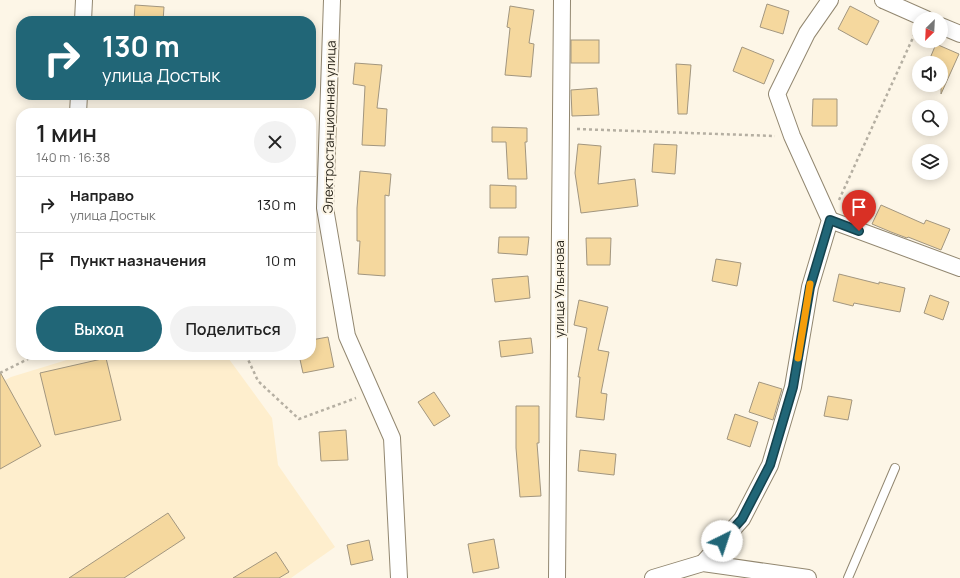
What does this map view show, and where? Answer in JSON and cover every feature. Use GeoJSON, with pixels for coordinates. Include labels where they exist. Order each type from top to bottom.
{"type":"FeatureCollection","features":[{"type":"Feature","properties":{"kind":"street"},"geometry":{"type":"LineString","coordinates":[[83,16],[84,0]]}},
{"type":"Feature","properties":{"kind":"street","name":"Электростанционная улица"},"geometry":{"type":"LineString","coordinates":[[332,0],[325,208],[347,336],[392,438],[399,578]]}},
{"type":"Feature","properties":{"kind":"street","name":"улица Ульянова"},"geometry":{"type":"LineString","coordinates":[[557,578],[562,0]]}},
{"type":"Feature","properties":{"kind":"street"},"geometry":{"type":"LineString","coordinates":[[703,563],[742,519],[770,465],[793,387],[810,287],[830,220],[792,136],[777,94],[807,33],[830,0]]}},
{"type":"Feature","properties":{"kind":"street"},"geometry":{"type":"LineString","coordinates":[[883,0],[912,13]]}},
{"type":"Feature","properties":{"kind":"street"},"geometry":{"type":"LineString","coordinates":[[948,29],[960,34]]}},
{"type":"Feature","properties":{"kind":"street"},"geometry":{"type":"LineString","coordinates":[[830,220],[960,268]]}},
{"type":"Feature","properties":{"kind":"street"},"geometry":{"type":"LineString","coordinates":[[653,578],[703,563],[808,578]]}},
{"type":"Feature","properties":{"kind":"lane"},"geometry":{"type":"LineString","coordinates":[[848,578],[895,468]]}},
{"type":"Feature","properties":{"kind":"path"},"geometry":{"type":"LineString","coordinates":[[830,220],[912,39]]}},
{"type":"Feature","properties":{"kind":"path"},"geometry":{"type":"LineString","coordinates":[[561,129],[792,136]]}},
{"type":"Feature","properties":{"kind":"path"},"geometry":{"type":"LineString","coordinates":[[0,373],[26,360]]}},
{"type":"Feature","properties":{"kind":"path"},"geometry":{"type":"LineString","coordinates":[[248,360],[258,381],[299,419],[372,392]]}},
{"type":"Feature","properties":{"kind":"shaded area"},"geometry":{"type":"Polygon","coordinates":[[[67,360],[230,360],[272,418],[278,465],[335,547],[291,578],[0,578],[0,383],[11,377],[67,360]]]}},
{"type":"Feature","properties":{"kind":"building"},"geometry":{"type":"Polygon","coordinates":[[[767,4],[789,11],[783,34],[760,27],[767,4]]]}},
{"type":"Feature","properties":{"kind":"building"},"geometry":{"type":"Polygon","coordinates":[[[135,5],[164,7],[163,16],[134,16],[135,5]]]}},
{"type":"Feature","properties":{"kind":"building"},"geometry":{"type":"Polygon","coordinates":[[[510,6],[534,10],[529,43],[534,44],[531,77],[505,75],[510,28],[507,27],[510,6]]]}},
{"type":"Feature","properties":{"kind":"building"},"geometry":{"type":"Polygon","coordinates":[[[850,6],[879,21],[867,45],[838,29],[850,6]]]}},
{"type":"Feature","properties":{"kind":"building"},"geometry":{"type":"Polygon","coordinates":[[[571,40],[599,40],[599,63],[571,63],[571,40]]]}},
{"type":"Feature","properties":{"kind":"building"},"geometry":{"type":"Polygon","coordinates":[[[742,47],[774,60],[764,84],[733,71],[742,47]]]}},
{"type":"Feature","properties":{"kind":"building"},"geometry":{"type":"Polygon","coordinates":[[[934,48],[945,48],[959,54],[948,78],[948,56],[931,56],[934,48]]]}},
{"type":"Feature","properties":{"kind":"building"},"geometry":{"type":"Polygon","coordinates":[[[355,63],[382,65],[377,108],[387,109],[385,146],[362,145],[365,86],[353,84],[355,63]]]}},
{"type":"Feature","properties":{"kind":"building"},"geometry":{"type":"Polygon","coordinates":[[[676,64],[691,65],[687,114],[678,114],[676,64]]]}},
{"type":"Feature","properties":{"kind":"building"},"geometry":{"type":"Polygon","coordinates":[[[597,88],[599,115],[572,116],[571,90],[597,88]]]}},
{"type":"Feature","properties":{"kind":"building"},"geometry":{"type":"Polygon","coordinates":[[[813,99],[837,99],[837,126],[812,126],[813,99]]]}},
{"type":"Feature","properties":{"kind":"building"},"geometry":{"type":"Polygon","coordinates":[[[492,127],[527,128],[527,142],[525,142],[527,179],[508,179],[506,142],[492,142],[492,127]]]}},
{"type":"Feature","properties":{"kind":"building"},"geometry":{"type":"Polygon","coordinates":[[[578,144],[601,146],[598,184],[635,179],[638,206],[581,213],[575,173],[578,144]]]}},
{"type":"Feature","properties":{"kind":"building"},"geometry":{"type":"Polygon","coordinates":[[[654,144],[677,145],[675,174],[652,172],[654,144]]]}},
{"type":"Feature","properties":{"kind":"building"},"geometry":{"type":"Polygon","coordinates":[[[360,171],[391,174],[389,196],[385,195],[385,276],[358,274],[360,241],[357,241],[357,208],[360,171]]]}},
{"type":"Feature","properties":{"kind":"building"},"geometry":{"type":"Polygon","coordinates":[[[490,185],[516,186],[516,208],[490,208],[490,185]]]}},
{"type":"Feature","properties":{"kind":"building"},"geometry":{"type":"Polygon","coordinates":[[[881,205],[924,224],[926,220],[950,229],[941,250],[872,224],[881,205]]]}},
{"type":"Feature","properties":{"kind":"building"},"geometry":{"type":"Polygon","coordinates":[[[499,237],[529,237],[527,255],[498,253],[499,237]]]}},
{"type":"Feature","properties":{"kind":"building"},"geometry":{"type":"Polygon","coordinates":[[[586,238],[611,238],[610,265],[587,265],[586,238]]]}},
{"type":"Feature","properties":{"kind":"building"},"geometry":{"type":"Polygon","coordinates":[[[716,259],[741,263],[737,286],[712,281],[716,259]]]}},
{"type":"Feature","properties":{"kind":"building"},"geometry":{"type":"Polygon","coordinates":[[[839,274],[879,284],[879,282],[905,288],[900,312],[854,303],[853,306],[833,301],[839,274]]]}},
{"type":"Feature","properties":{"kind":"building"},"geometry":{"type":"Polygon","coordinates":[[[528,276],[530,298],[495,302],[492,279],[528,276]]]}},
{"type":"Feature","properties":{"kind":"building"},"geometry":{"type":"Polygon","coordinates":[[[930,295],[949,302],[943,320],[924,313],[930,295]]]}},
{"type":"Feature","properties":{"kind":"building"},"geometry":{"type":"Polygon","coordinates":[[[579,300],[608,307],[598,350],[609,352],[601,393],[607,394],[604,420],[576,417],[580,377],[578,377],[587,328],[574,325],[579,300]]]}},
{"type":"Feature","properties":{"kind":"building"},"geometry":{"type":"Polygon","coordinates":[[[328,337],[334,367],[303,373],[300,360],[316,360],[316,339],[328,337]]]}},
{"type":"Feature","properties":{"kind":"building"},"geometry":{"type":"Polygon","coordinates":[[[531,338],[533,353],[501,357],[499,341],[531,338]]]}},
{"type":"Feature","properties":{"kind":"building"},"geometry":{"type":"Polygon","coordinates":[[[97,360],[106,360],[121,420],[55,435],[40,373],[97,360]]]}},
{"type":"Feature","properties":{"kind":"building"},"geometry":{"type":"Polygon","coordinates":[[[0,372],[41,446],[0,469],[0,372]]]}},
{"type":"Feature","properties":{"kind":"building"},"geometry":{"type":"Polygon","coordinates":[[[759,382],[782,389],[773,420],[749,412],[759,382]]]}},
{"type":"Feature","properties":{"kind":"building"},"geometry":{"type":"Polygon","coordinates":[[[434,392],[450,416],[434,426],[418,402],[434,392]]]}},
{"type":"Feature","properties":{"kind":"building"},"geometry":{"type":"Polygon","coordinates":[[[828,396],[852,400],[848,420],[824,416],[828,396]]]}},
{"type":"Feature","properties":{"kind":"building"},"geometry":{"type":"Polygon","coordinates":[[[516,406],[539,406],[539,443],[537,443],[541,496],[520,497],[516,448],[516,406]]]}},
{"type":"Feature","properties":{"kind":"building"},"geometry":{"type":"Polygon","coordinates":[[[735,414],[758,422],[750,447],[727,439],[735,414]]]}},
{"type":"Feature","properties":{"kind":"building"},"geometry":{"type":"Polygon","coordinates":[[[346,430],[348,460],[321,461],[319,432],[346,430]]]}},
{"type":"Feature","properties":{"kind":"building"},"geometry":{"type":"Polygon","coordinates":[[[580,450],[616,454],[614,475],[578,471],[580,450]]]}},
{"type":"Feature","properties":{"kind":"building"},"geometry":{"type":"Polygon","coordinates":[[[168,513],[185,538],[124,578],[69,578],[168,513]]]}},
{"type":"Feature","properties":{"kind":"building"},"geometry":{"type":"Polygon","coordinates":[[[494,539],[499,568],[473,573],[468,544],[494,539]]]}},
{"type":"Feature","properties":{"kind":"building"},"geometry":{"type":"Polygon","coordinates":[[[369,540],[373,560],[351,565],[347,545],[369,540]]]}},
{"type":"Feature","properties":{"kind":"building"},"geometry":{"type":"Polygon","coordinates":[[[276,552],[289,572],[279,578],[233,578],[276,552]]]}},
{"type":"Feature","properties":{"kind":"slow traffic"},"geometry":{"type":"LineString","coordinates":[[798,358],[810,284]]}},
{"type":"Feature","properties":{"kind":"route"},"geometry":{"type":"LineString","coordinates":[[722,541],[742,519],[770,465],[793,387],[810,287],[830,220],[859,231]]}}]}
